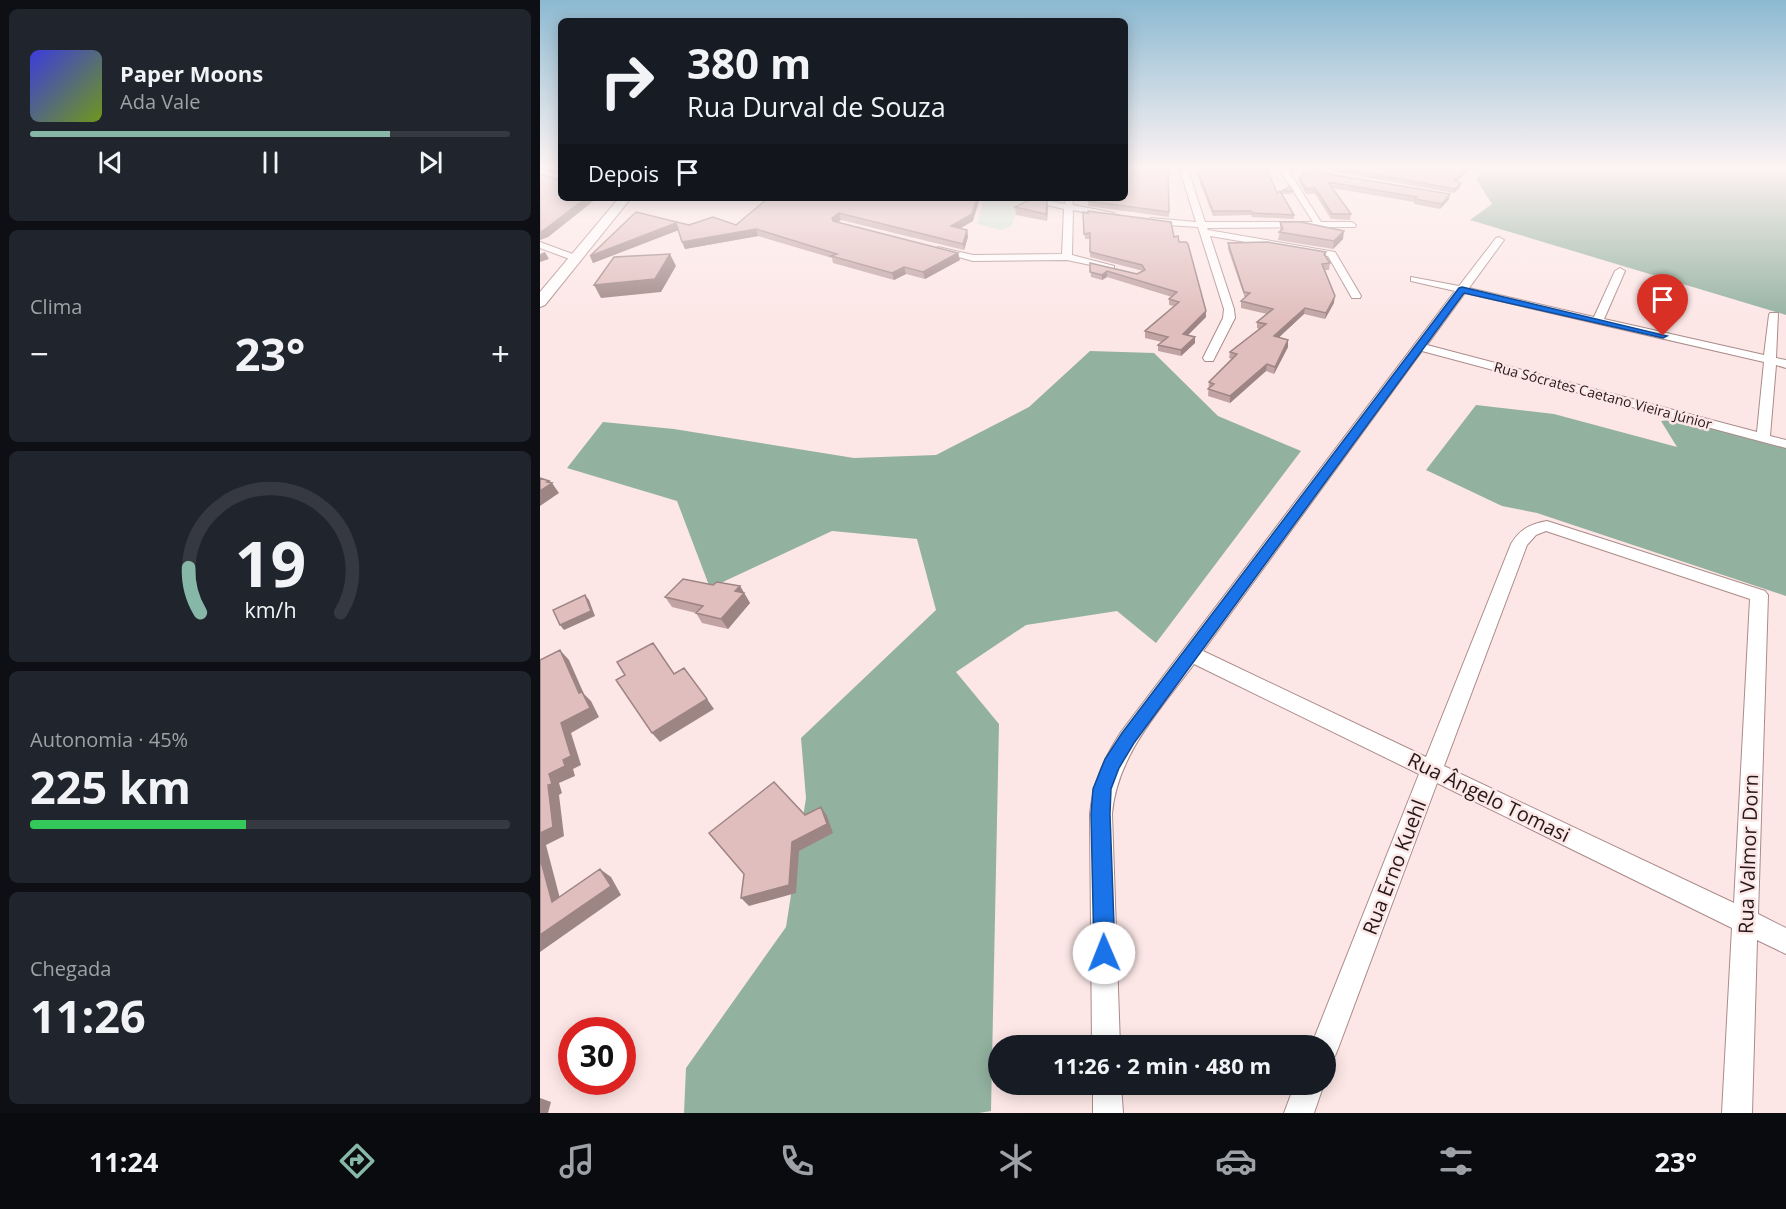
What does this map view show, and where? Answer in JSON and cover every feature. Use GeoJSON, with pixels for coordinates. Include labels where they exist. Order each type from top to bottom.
{"type":"FeatureCollection","features":[{"type":"Feature","properties":{"kind":"main road"},"geometry":{"type":"LineString","coordinates":[[541,298],[605,219]]}},
{"type":"Feature","properties":{"kind":"street"},"geometry":{"type":"LineString","coordinates":[[1067,257],[1068,219]]}},
{"type":"Feature","properties":{"kind":"street"},"geometry":{"type":"LineString","coordinates":[[1199,219],[1229,309],[1229,318],[1209,358]]}},
{"type":"Feature","properties":{"kind":"street"},"geometry":{"type":"LineString","coordinates":[[1314,219],[1317,224]]}},
{"type":"Feature","properties":{"kind":"street"},"geometry":{"type":"LineString","coordinates":[[1138,220],[1202,228],[1332,254],[1356,296]]}},
{"type":"Feature","properties":{"kind":"street"},"geometry":{"type":"LineString","coordinates":[[1202,228],[1352,225]]}},
{"type":"Feature","properties":{"kind":"street"},"geometry":{"type":"LineString","coordinates":[[1107,1035],[1101,814],[1102,789],[1112,765],[1128,738],[1499,240]]}},
{"type":"Feature","properties":{"kind":"street"},"geometry":{"type":"LineString","coordinates":[[540,245],[575,258]]}},
{"type":"Feature","properties":{"kind":"street"},"geometry":{"type":"LineString","coordinates":[[933,249],[973,258],[1067,257],[1118,270]]}},
{"type":"Feature","properties":{"kind":"street"},"geometry":{"type":"LineString","coordinates":[[1598,321],[1620,272]]}},
{"type":"Feature","properties":{"kind":"street"},"geometry":{"type":"LineString","coordinates":[[1415,279],[1786,364]]}},
{"type":"Feature","properties":{"kind":"street"},"geometry":{"type":"LineString","coordinates":[[1763,438],[1774,315]]}},
{"type":"Feature","properties":{"kind":"street","name":"Rua Sócrates Caetano Vieira Júnior"},"geometry":{"type":"LineString","coordinates":[[1420,347],[1786,444]]}},
{"type":"Feature","properties":{"kind":"street","name":"Rua Erno Kuehl"},"geometry":{"type":"LineString","coordinates":[[1329,1035],[1519,544],[1526,534],[1536,528],[1547,526],[1562,529],[1759,595]]}},
{"type":"Feature","properties":{"kind":"street","name":"Rua Valmor Dorn"},"geometry":{"type":"LineString","coordinates":[[1737,1113],[1759,595]]}},
{"type":"Feature","properties":{"kind":"street","name":"Rua Ângelo Tomasi"},"geometry":{"type":"LineString","coordinates":[[1191,654],[1786,941]]}},
{"type":"Feature","properties":{"kind":"street"},"geometry":{"type":"LineString","coordinates":[[1107,1095],[1108,1113]]}},
{"type":"Feature","properties":{"kind":"street"},"geometry":{"type":"LineString","coordinates":[[1299,1113],[1306,1095]]}},
{"type":"Feature","properties":{"kind":"green space"},"geometry":{"type":"Polygon","coordinates":[[[978,219],[1014,219],[1011,226],[1001,230],[977,224],[978,219]]]}},
{"type":"Feature","properties":{"kind":"green space"},"geometry":{"type":"Polygon","coordinates":[[[1786,219],[1786,315],[1470,220],[1786,219]]]}},
{"type":"Feature","properties":{"kind":"green space"},"geometry":{"type":"Polygon","coordinates":[[[1090,351],[1154,353],[1218,416],[1301,451],[1156,643],[1117,611],[1026,625],[956,672],[999,724],[993,1035],[988,1035],[988,1095],[991,1095],[991,1111],[979,1113],[684,1113],[686,1068],[786,927],[806,798],[801,738],[936,610],[917,539],[832,531],[710,588],[677,501],[567,468],[603,422],[674,429],[854,458],[936,455],[1029,407],[1090,351]]]}},
{"type":"Feature","properties":{"kind":"green space"},"geometry":{"type":"Polygon","coordinates":[[[1476,405],[1554,414],[1677,447],[1661,421],[1679,419],[1786,446],[1786,596],[1537,513],[1502,506],[1426,470],[1476,405]]]}},
{"type":"Feature","properties":{"kind":"building"},"geometry":{"type":"Polygon","coordinates":[[[540,219],[559,219],[544,230],[540,232],[540,219]]]}},
{"type":"Feature","properties":{"kind":"building"},"geometry":{"type":"Polygon","coordinates":[[[629,219],[664,219],[689,225],[707,219],[719,219],[736,225],[743,219],[832,219],[833,221],[958,253],[923,272],[904,267],[892,273],[831,256],[837,254],[756,229],[682,242],[676,223],[590,256],[629,219]]]}},
{"type":"Feature","properties":{"kind":"building"},"geometry":{"type":"Polygon","coordinates":[[[863,219],[963,219],[951,226],[967,230],[963,244],[863,219]]]}},
{"type":"Feature","properties":{"kind":"building"},"geometry":{"type":"Polygon","coordinates":[[[1083,219],[1148,219],[1171,222],[1174,237],[1178,236],[1179,242],[1188,244],[1206,311],[1183,334],[1195,337],[1181,350],[1158,345],[1168,337],[1145,331],[1179,302],[1169,299],[1177,292],[1107,271],[1102,275],[1090,272],[1090,263],[1137,274],[1145,270],[1142,265],[1090,252],[1090,233],[1084,234],[1083,219]]]}},
{"type":"Feature","properties":{"kind":"building"},"geometry":{"type":"Polygon","coordinates":[[[1280,222],[1301,222],[1344,231],[1334,241],[1279,232],[1283,229],[1280,222]]]}},
{"type":"Feature","properties":{"kind":"building"},"geometry":{"type":"Polygon","coordinates":[[[1267,242],[1326,252],[1324,254],[1330,263],[1322,264],[1335,296],[1326,313],[1305,308],[1274,336],[1288,340],[1275,367],[1267,364],[1230,396],[1208,389],[1214,384],[1209,382],[1237,354],[1230,352],[1266,324],[1257,322],[1273,309],[1241,301],[1250,293],[1244,292],[1228,243],[1267,242]]]}},
{"type":"Feature","properties":{"kind":"building"},"geometry":{"type":"Polygon","coordinates":[[[670,254],[655,279],[594,285],[614,257],[670,254]]]}},
{"type":"Feature","properties":{"kind":"building"},"geometry":{"type":"Polygon","coordinates":[[[540,478],[552,483],[540,491],[540,478]]]}},
{"type":"Feature","properties":{"kind":"building"},"geometry":{"type":"Polygon","coordinates":[[[683,579],[713,585],[717,582],[740,586],[735,591],[744,593],[721,619],[696,613],[703,606],[665,597],[683,579]]]}},
{"type":"Feature","properties":{"kind":"building"},"geometry":{"type":"Polygon","coordinates":[[[585,595],[591,611],[560,625],[553,610],[585,595]]]}},
{"type":"Feature","properties":{"kind":"building"},"geometry":{"type":"Polygon","coordinates":[[[653,643],[674,674],[684,668],[707,699],[652,733],[616,680],[625,675],[617,662],[653,643]]]}},
{"type":"Feature","properties":{"kind":"building"},"geometry":{"type":"Polygon","coordinates":[[[560,650],[579,693],[582,692],[590,708],[561,723],[571,756],[563,760],[565,766],[549,774],[552,784],[548,785],[553,827],[540,833],[540,660],[560,650]]]}},
{"type":"Feature","properties":{"kind":"building"},"geometry":{"type":"Polygon","coordinates":[[[774,782],[805,815],[821,807],[827,824],[792,842],[789,885],[741,898],[744,874],[709,833],[774,782]]]}},
{"type":"Feature","properties":{"kind":"building"},"geometry":{"type":"Polygon","coordinates":[[[540,858],[552,902],[600,869],[611,886],[540,935],[540,858]]]}},
{"type":"Feature","properties":{"kind":"route"},"geometry":{"type":"LineString","coordinates":[[1104,953],[1102,789],[1112,765],[1128,738],[1462,290],[1663,336]]}}]}
